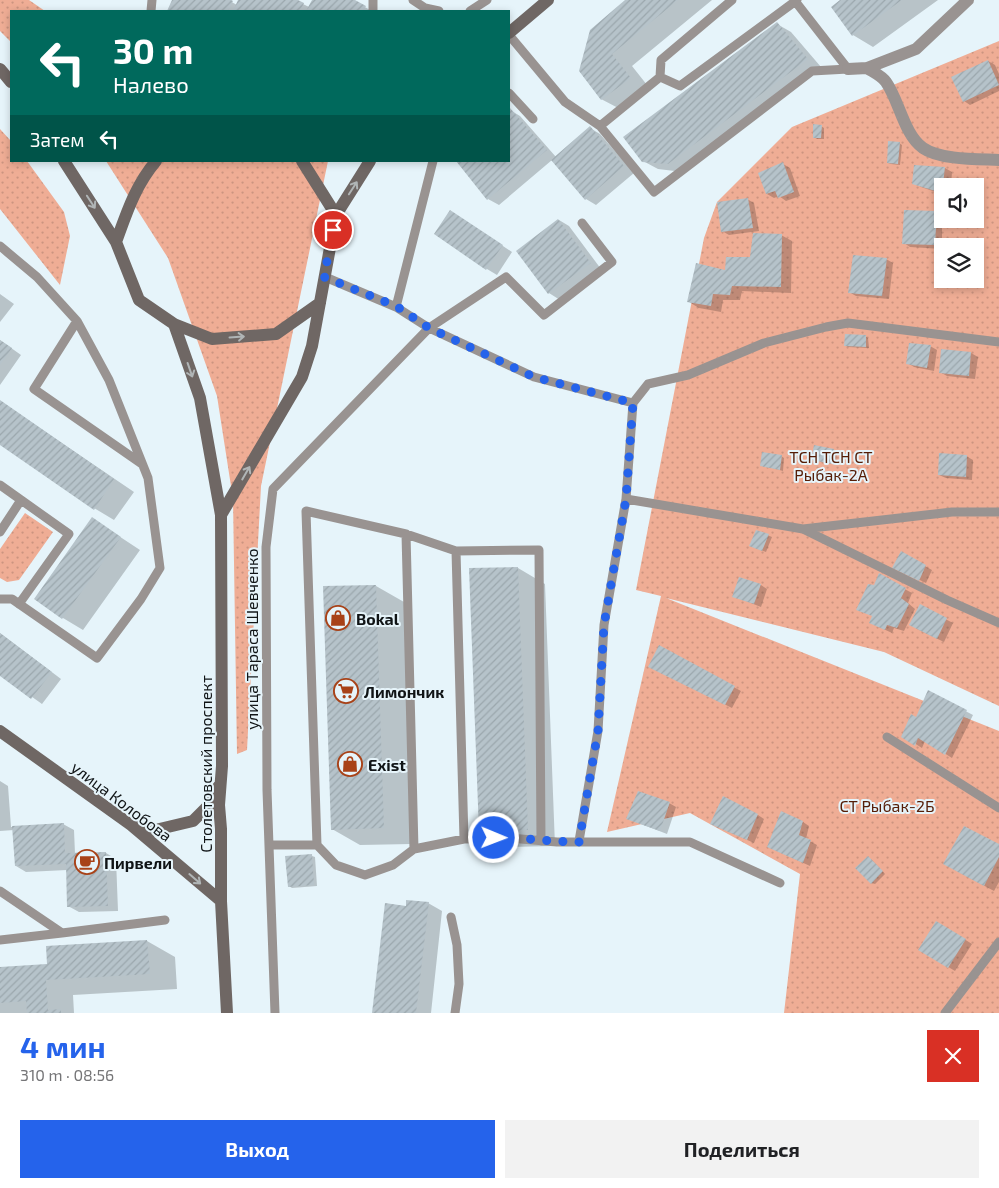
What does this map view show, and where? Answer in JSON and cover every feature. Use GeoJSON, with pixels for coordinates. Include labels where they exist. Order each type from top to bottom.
{"type":"FeatureCollection","features":[{"type":"Feature","properties":{"kind":"main road"},"geometry":{"type":"LineString","coordinates":[[510,33],[548,0]]}},
{"type":"Feature","properties":{"kind":"main road"},"geometry":{"type":"LineString","coordinates":[[65,162],[116,242],[139,300],[174,324],[212,339],[276,334],[320,304]]}},
{"type":"Feature","properties":{"kind":"main road"},"geometry":{"type":"LineString","coordinates":[[116,242],[131,200],[145,175],[155,162]]}},
{"type":"Feature","properties":{"kind":"main road"},"geometry":{"type":"LineString","coordinates":[[304,162],[336,215]]}},
{"type":"Feature","properties":{"kind":"main road"},"geometry":{"type":"LineString","coordinates":[[221,515],[302,378],[312,346],[336,215],[369,162]]}},
{"type":"Feature","properties":{"kind":"main road","name":"Столетовский проспект"},"geometry":{"type":"LineString","coordinates":[[174,324],[200,398],[221,515],[222,766],[219,805],[221,901],[227,1013]]}},
{"type":"Feature","properties":{"kind":"main road","name":"улица Колобова"},"geometry":{"type":"LineString","coordinates":[[0,731],[130,825],[221,901]]}},
{"type":"Feature","properties":{"kind":"main road"},"geometry":{"type":"LineString","coordinates":[[130,825],[151,831],[193,821],[212,800],[218,787],[222,766]]}},
{"type":"Feature","properties":{"kind":"street"},"geometry":{"type":"LineString","coordinates":[[848,70],[867,68],[916,49],[968,0]]}},
{"type":"Feature","properties":{"kind":"street"},"geometry":{"type":"LineString","coordinates":[[867,68],[885,80],[898,104],[910,133],[923,148],[939,154],[999,160]]}},
{"type":"Feature","properties":{"kind":"lane"},"geometry":{"type":"LineString","coordinates":[[413,0],[425,8],[434,10]]}},
{"type":"Feature","properties":{"kind":"lane"},"geometry":{"type":"LineString","coordinates":[[471,10],[486,0]]}},
{"type":"Feature","properties":{"kind":"lane"},"geometry":{"type":"LineString","coordinates":[[600,126],[660,77],[661,60],[732,0]]}},
{"type":"Feature","properties":{"kind":"lane"},"geometry":{"type":"LineString","coordinates":[[660,77],[680,86],[796,1],[848,70]]}},
{"type":"Feature","properties":{"kind":"lane"},"geometry":{"type":"LineString","coordinates":[[510,35],[565,102],[600,126],[654,192],[812,71],[848,70]]}},
{"type":"Feature","properties":{"kind":"lane"},"geometry":{"type":"LineString","coordinates":[[510,94],[532,119]]}},
{"type":"Feature","properties":{"kind":"lane"},"geometry":{"type":"LineString","coordinates":[[396,306],[432,162]]}},
{"type":"Feature","properties":{"kind":"lane"},"geometry":{"type":"LineString","coordinates":[[429,328],[506,277],[544,315],[612,262],[582,223]]}},
{"type":"Feature","properties":{"kind":"lane"},"geometry":{"type":"LineString","coordinates":[[0,246],[37,276],[77,321],[109,380],[148,478],[160,568],[141,599],[97,658],[19,604],[12,600],[0,599]]}},
{"type":"Feature","properties":{"kind":"lane"},"geometry":{"type":"LineString","coordinates":[[324,277],[396,306],[429,328],[534,377],[633,403]]}},
{"type":"Feature","properties":{"kind":"lane"},"geometry":{"type":"LineString","coordinates":[[77,321],[34,389],[142,464]]}},
{"type":"Feature","properties":{"kind":"lane"},"geometry":{"type":"LineString","coordinates":[[579,842],[598,731],[604,625],[626,499],[633,403],[648,384],[688,375],[764,343],[848,323],[999,342]]}},
{"type":"Feature","properties":{"kind":"lane","name":"улица Тараса Шевченко"},"geometry":{"type":"LineString","coordinates":[[275,1013],[267,790],[266,547],[273,489],[429,328]]}},
{"type":"Feature","properties":{"kind":"lane"},"geometry":{"type":"LineString","coordinates":[[0,485],[69,534],[19,604]]}},
{"type":"Feature","properties":{"kind":"lane"},"geometry":{"type":"LineString","coordinates":[[626,499],[803,529],[952,512],[999,512]]}},
{"type":"Feature","properties":{"kind":"lane"},"geometry":{"type":"LineString","coordinates":[[0,532],[21,500]]}},
{"type":"Feature","properties":{"kind":"lane"},"geometry":{"type":"LineString","coordinates":[[541,841],[538,550],[456,551],[406,534],[306,511],[317,845],[336,865],[365,875],[393,865],[414,848],[464,839],[509,838],[541,841],[579,842],[690,842],[780,883]]}},
{"type":"Feature","properties":{"kind":"lane"},"geometry":{"type":"LineString","coordinates":[[803,529],[947,600],[999,623]]}},
{"type":"Feature","properties":{"kind":"lane"},"geometry":{"type":"LineString","coordinates":[[406,534],[414,848]]}},
{"type":"Feature","properties":{"kind":"lane"},"geometry":{"type":"LineString","coordinates":[[456,551],[464,839]]}},
{"type":"Feature","properties":{"kind":"lane"},"geometry":{"type":"LineString","coordinates":[[887,737],[999,808]]}},
{"type":"Feature","properties":{"kind":"lane"},"geometry":{"type":"LineString","coordinates":[[270,845],[317,845]]}},
{"type":"Feature","properties":{"kind":"lane"},"geometry":{"type":"LineString","coordinates":[[0,891],[62,933]]}},
{"type":"Feature","properties":{"kind":"lane"},"geometry":{"type":"LineString","coordinates":[[451,917],[457,945],[459,984],[455,1013]]}},
{"type":"Feature","properties":{"kind":"lane"},"geometry":{"type":"LineString","coordinates":[[0,940],[165,920]]}},
{"type":"Feature","properties":{"kind":"lane"},"geometry":{"type":"LineString","coordinates":[[946,1013],[999,942]]}},
{"type":"Feature","properties":{"kind":"green space"},"geometry":{"type":"Polygon","coordinates":[[[0,0],[29,0],[44,10],[10,10],[10,41],[0,31],[0,0]]]}},
{"type":"Feature","properties":{"kind":"green space","name":"ТСН ТСН СТ Рыбак-2А"},"geometry":{"type":"Polygon","coordinates":[[[999,41],[999,706],[884,652],[666,598],[999,731],[999,1013],[784,1013],[800,874],[690,813],[607,832],[661,596],[636,590],[704,238],[717,202],[792,127],[999,41]]]}},
{"type":"Feature","properties":{"kind":"green space"},"geometry":{"type":"Polygon","coordinates":[[[0,129],[10,140],[10,162],[28,162],[64,212],[70,236],[60,285],[0,209],[0,129]]]}},
{"type":"Feature","properties":{"kind":"green space"},"geometry":{"type":"Polygon","coordinates":[[[107,162],[328,162],[261,486],[247,750],[237,754],[233,499],[217,396],[168,258],[107,162]]]}},
{"type":"Feature","properties":{"kind":"green space"},"geometry":{"type":"Polygon","coordinates":[[[25,513],[53,532],[19,580],[7,582],[0,578],[0,549],[25,513]]]}},
{"type":"Feature","properties":{"kind":"building"},"geometry":{"type":"Polygon","coordinates":[[[172,0],[233,1],[228,10],[167,10],[172,0]]]}},
{"type":"Feature","properties":{"kind":"building"},"geometry":{"type":"Polygon","coordinates":[[[238,0],[298,0],[304,3],[300,10],[233,10],[238,0]]]}},
{"type":"Feature","properties":{"kind":"building"},"geometry":{"type":"Polygon","coordinates":[[[312,0],[355,0],[366,6],[364,10],[307,10],[312,0]]]}},
{"type":"Feature","properties":{"kind":"building"},"geometry":{"type":"Polygon","coordinates":[[[625,0],[678,0],[612,54],[631,78],[601,100],[579,71],[590,30],[625,0]]]}},
{"type":"Feature","properties":{"kind":"building"},"geometry":{"type":"Polygon","coordinates":[[[840,0],[902,0],[852,36],[831,7],[840,0]]]}},
{"type":"Feature","properties":{"kind":"building"},"geometry":{"type":"Polygon","coordinates":[[[777,22],[808,59],[668,164],[642,162],[623,137],[777,22]]]}},
{"type":"Feature","properties":{"kind":"building"},"geometry":{"type":"Polygon","coordinates":[[[988,60],[999,85],[963,102],[951,77],[988,60]]]}},
{"type":"Feature","properties":{"kind":"building"},"geometry":{"type":"Polygon","coordinates":[[[510,108],[547,150],[487,200],[457,162],[510,162],[510,108]]]}},
{"type":"Feature","properties":{"kind":"building"},"geometry":{"type":"Polygon","coordinates":[[[813,124],[822,125],[821,138],[813,138],[813,124]]]}},
{"type":"Feature","properties":{"kind":"building"},"geometry":{"type":"Polygon","coordinates":[[[590,126],[624,166],[585,200],[551,160],[590,126]]]}},
{"type":"Feature","properties":{"kind":"building"},"geometry":{"type":"Polygon","coordinates":[[[888,141],[900,142],[898,164],[887,163],[888,141]]]}},
{"type":"Feature","properties":{"kind":"building"},"geometry":{"type":"Polygon","coordinates":[[[783,162],[794,192],[778,198],[775,191],[766,194],[758,173],[783,162]]]}},
{"type":"Feature","properties":{"kind":"building"},"geometry":{"type":"Polygon","coordinates":[[[914,165],[945,167],[944,178],[934,178],[934,191],[912,184],[914,165]]]}},
{"type":"Feature","properties":{"kind":"building"},"geometry":{"type":"Polygon","coordinates":[[[748,198],[753,228],[721,232],[717,202],[748,198]]]}},
{"type":"Feature","properties":{"kind":"building"},"geometry":{"type":"Polygon","coordinates":[[[450,210],[503,245],[486,270],[434,234],[450,210]]]}},
{"type":"Feature","properties":{"kind":"building"},"geometry":{"type":"Polygon","coordinates":[[[904,210],[934,211],[934,228],[936,228],[934,245],[902,244],[904,210]]]}},
{"type":"Feature","properties":{"kind":"building"},"geometry":{"type":"Polygon","coordinates":[[[558,219],[591,263],[548,294],[516,251],[558,219]]]}},
{"type":"Feature","properties":{"kind":"building"},"geometry":{"type":"Polygon","coordinates":[[[753,233],[782,234],[781,287],[732,286],[730,295],[713,294],[711,306],[687,302],[696,263],[725,270],[726,257],[750,257],[753,233]]]}},
{"type":"Feature","properties":{"kind":"building"},"geometry":{"type":"Polygon","coordinates":[[[853,255],[887,258],[882,296],[848,293],[853,255]]]}},
{"type":"Feature","properties":{"kind":"building"},"geometry":{"type":"Polygon","coordinates":[[[845,334],[866,335],[866,347],[844,346],[845,334]]]}},
{"type":"Feature","properties":{"kind":"building"},"geometry":{"type":"Polygon","coordinates":[[[0,340],[12,348],[0,365],[0,340]]]}},
{"type":"Feature","properties":{"kind":"building"},"geometry":{"type":"Polygon","coordinates":[[[909,343],[931,345],[927,368],[906,364],[909,343]]]}},
{"type":"Feature","properties":{"kind":"building"},"geometry":{"type":"Polygon","coordinates":[[[941,349],[971,352],[969,376],[939,373],[941,349]]]}},
{"type":"Feature","properties":{"kind":"building"},"geometry":{"type":"Polygon","coordinates":[[[0,400],[114,479],[94,510],[0,445],[0,400]]]}},
{"type":"Feature","properties":{"kind":"building"},"geometry":{"type":"Polygon","coordinates":[[[814,445],[834,449],[833,464],[811,460],[814,445]]]}},
{"type":"Feature","properties":{"kind":"building"},"geometry":{"type":"Polygon","coordinates":[[[762,452],[782,455],[780,470],[760,466],[762,452]]]}},
{"type":"Feature","properties":{"kind":"building"},"geometry":{"type":"Polygon","coordinates":[[[939,453],[967,455],[966,477],[938,475],[939,453]]]}},
{"type":"Feature","properties":{"kind":"building"},"geometry":{"type":"Polygon","coordinates":[[[92,517],[121,537],[62,619],[34,599],[92,517]]]}},
{"type":"Feature","properties":{"kind":"building"},"geometry":{"type":"Polygon","coordinates":[[[756,530],[769,534],[762,551],[749,546],[756,530]]]}},
{"type":"Feature","properties":{"kind":"building"},"geometry":{"type":"Polygon","coordinates":[[[901,551],[926,565],[919,581],[892,568],[901,551]]]}},
{"type":"Feature","properties":{"kind":"building"},"geometry":{"type":"Polygon","coordinates":[[[518,567],[528,830],[479,832],[469,568],[518,567]]]}},
{"type":"Feature","properties":{"kind":"building"},"geometry":{"type":"Polygon","coordinates":[[[879,573],[906,588],[901,598],[909,604],[897,628],[887,625],[885,630],[869,623],[872,616],[856,610],[868,584],[874,585],[879,573]]]}},
{"type":"Feature","properties":{"kind":"building"},"geometry":{"type":"Polygon","coordinates":[[[739,577],[761,584],[754,604],[732,597],[739,577]]]}},
{"type":"Feature","properties":{"kind":"building"},"geometry":{"type":"Polygon","coordinates":[[[376,585],[384,828],[331,830],[323,586],[376,585]]]}},
{"type":"Feature","properties":{"kind":"building"},"geometry":{"type":"Polygon","coordinates":[[[920,604],[947,618],[937,639],[909,625],[920,604]]]}},
{"type":"Feature","properties":{"kind":"building"},"geometry":{"type":"Polygon","coordinates":[[[0,633],[52,672],[31,699],[0,676],[0,633]]]}},
{"type":"Feature","properties":{"kind":"building"},"geometry":{"type":"Polygon","coordinates":[[[659,645],[735,686],[725,705],[648,667],[659,645]]]}},
{"type":"Feature","properties":{"kind":"building"},"geometry":{"type":"Polygon","coordinates":[[[928,690],[967,710],[945,755],[918,738],[915,746],[901,737],[911,714],[916,717],[928,690]]]}},
{"type":"Feature","properties":{"kind":"building"},"geometry":{"type":"Polygon","coordinates":[[[638,791],[670,802],[660,831],[626,819],[638,791]]]}},
{"type":"Feature","properties":{"kind":"building"},"geometry":{"type":"Polygon","coordinates":[[[723,796],[758,814],[747,840],[710,824],[723,796]]]}},
{"type":"Feature","properties":{"kind":"building"},"geometry":{"type":"Polygon","coordinates":[[[781,811],[803,821],[799,835],[811,840],[803,863],[767,847],[781,811]]]}},
{"type":"Feature","properties":{"kind":"building"},"geometry":{"type":"Polygon","coordinates":[[[64,823],[65,853],[106,852],[108,906],[67,907],[66,864],[15,866],[12,826],[64,823]]]}},
{"type":"Feature","properties":{"kind":"building"},"geometry":{"type":"Polygon","coordinates":[[[964,826],[999,844],[999,857],[984,886],[943,864],[964,826]]]}},
{"type":"Feature","properties":{"kind":"building"},"geometry":{"type":"Polygon","coordinates":[[[312,854],[314,885],[288,887],[285,856],[312,854]]]}},
{"type":"Feature","properties":{"kind":"building"},"geometry":{"type":"Polygon","coordinates":[[[868,856],[883,871],[871,884],[855,868],[868,856]]]}},
{"type":"Feature","properties":{"kind":"building"},"geometry":{"type":"Polygon","coordinates":[[[406,900],[429,902],[416,1013],[372,1013],[385,903],[406,906],[406,900]]]}},
{"type":"Feature","properties":{"kind":"building"},"geometry":{"type":"Polygon","coordinates":[[[936,921],[966,939],[948,968],[918,950],[936,921]]]}},
{"type":"Feature","properties":{"kind":"building"},"geometry":{"type":"Polygon","coordinates":[[[147,940],[150,974],[46,980],[48,1010],[61,1009],[61,1013],[27,1013],[26,1001],[0,1003],[0,967],[47,964],[46,946],[147,940]]]}},
{"type":"Feature","properties":{"kind":"place","name":"Bokal"},"geometry":{"type":"Point","coordinates":[338,618]}},
{"type":"Feature","properties":{"kind":"place","name":"Лимончик"},"geometry":{"type":"Point","coordinates":[346,691]}},
{"type":"Feature","properties":{"kind":"place","name":"Exist"},"geometry":{"type":"Point","coordinates":[350,764]}},
{"type":"Feature","properties":{"kind":"place","name":"Пирвели"},"geometry":{"type":"Point","coordinates":[87,862]}},
{"type":"Feature","properties":{"kind":"route"},"geometry":{"type":"LineString","coordinates":[[333,230],[324,277],[396,306],[429,328],[534,377],[633,403],[626,499],[621,518],[604,625],[598,731],[579,842],[494,838]]}},
{"type":"Feature","properties":{"kind":"park label","name":"СТ Рыбак-2Б"},"geometry":{"type":"Point","coordinates":[887,805]}}]}
